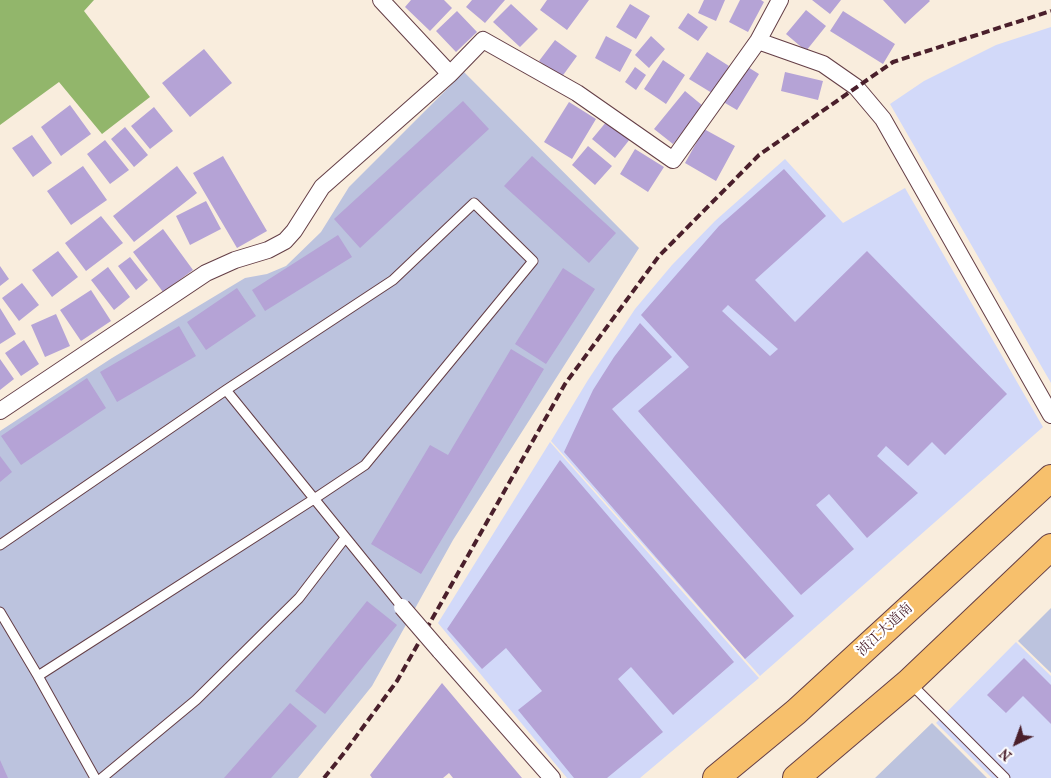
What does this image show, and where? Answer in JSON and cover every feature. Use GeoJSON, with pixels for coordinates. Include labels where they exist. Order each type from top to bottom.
{"type":"FeatureCollection","features":[{"type":"Feature","properties":{"kind":"main road","name":"浈江大道南"},"geometry":{"type":"LineString","coordinates":[[716,778],[796,712],[1051,478]]}},
{"type":"Feature","properties":{"kind":"main road"},"geometry":{"type":"LineString","coordinates":[[796,778],[909,682],[1051,547]]}},
{"type":"Feature","properties":{"kind":"street"},"geometry":{"type":"LineString","coordinates":[[381,0],[450,74]]}},
{"type":"Feature","properties":{"kind":"street"},"geometry":{"type":"LineString","coordinates":[[0,411],[206,273],[235,260],[268,250],[285,241],[294,231],[322,187],[450,74],[483,40],[577,93],[672,160],[758,41],[780,0]]}},
{"type":"Feature","properties":{"kind":"street"},"geometry":{"type":"LineString","coordinates":[[758,41],[823,64],[856,87],[883,119],[1051,415]]}},
{"type":"Feature","properties":{"kind":"street"},"geometry":{"type":"LineString","coordinates":[[402,607],[552,778]]}},
{"type":"Feature","properties":{"kind":"lane"},"geometry":{"type":"LineString","coordinates":[[0,545],[226,390],[392,280],[474,203],[532,261],[365,465],[38,676]]}},
{"type":"Feature","properties":{"kind":"lane"},"geometry":{"type":"LineString","coordinates":[[226,390],[402,607]]}},
{"type":"Feature","properties":{"kind":"lane"},"geometry":{"type":"LineString","coordinates":[[102,778],[196,700],[300,598],[345,538]]}},
{"type":"Feature","properties":{"kind":"lane"},"geometry":{"type":"LineString","coordinates":[[0,612],[95,778]]}},
{"type":"Feature","properties":{"kind":"lane"},"geometry":{"type":"LineString","coordinates":[[909,682],[1005,778]]}},
{"type":"Feature","properties":{"kind":"shaded area"},"geometry":{"type":"Polygon","coordinates":[[[1051,27],[1051,383],[890,104],[924,81],[996,45],[1051,27]]]}},
{"type":"Feature","properties":{"kind":"shaded area"},"geometry":{"type":"Polygon","coordinates":[[[464,72],[639,248],[453,540],[372,686],[298,778],[0,778],[0,431],[112,358],[245,278],[267,274],[286,266],[321,232],[349,187],[464,72]]]}},
{"type":"Feature","properties":{"kind":"shaded area"},"geometry":{"type":"Polygon","coordinates":[[[785,159],[843,223],[905,188],[1043,427],[760,676],[551,441],[588,380],[635,309],[672,265],[715,221],[785,159]]]}},
{"type":"Feature","properties":{"kind":"shaded area"},"geometry":{"type":"Polygon","coordinates":[[[550,442],[759,678],[640,778],[567,778],[438,623],[550,442]]]}},
{"type":"Feature","properties":{"kind":"shaded area"},"geometry":{"type":"Polygon","coordinates":[[[1051,608],[1051,673],[1018,641],[1051,608]]]}},
{"type":"Feature","properties":{"kind":"shaded area"},"geometry":{"type":"Polygon","coordinates":[[[1016,642],[1051,676],[1051,778],[992,778],[936,723],[1016,642]]]}},
{"type":"Feature","properties":{"kind":"shaded area"},"geometry":{"type":"Polygon","coordinates":[[[932,723],[987,778],[875,778],[932,723]]]}},
{"type":"Feature","properties":{"kind":"green space"},"geometry":{"type":"Polygon","coordinates":[[[0,0],[94,0],[84,11],[150,97],[102,134],[59,82],[0,125],[0,0]]]}},
{"type":"Feature","properties":{"kind":"building"},"geometry":{"type":"Polygon","coordinates":[[[411,0],[444,0],[452,8],[430,31],[405,7],[411,0]]]}},
{"type":"Feature","properties":{"kind":"building"},"geometry":{"type":"Polygon","coordinates":[[[472,0],[505,0],[485,23],[466,7],[472,0]]]}},
{"type":"Feature","properties":{"kind":"building"},"geometry":{"type":"Polygon","coordinates":[[[547,0],[589,0],[567,30],[540,10],[547,0]]]}},
{"type":"Feature","properties":{"kind":"building"},"geometry":{"type":"Polygon","coordinates":[[[704,0],[725,0],[716,21],[698,13],[704,0]]]}},
{"type":"Feature","properties":{"kind":"building"},"geometry":{"type":"Polygon","coordinates":[[[740,0],[761,0],[764,2],[748,32],[729,22],[740,0]]]}},
{"type":"Feature","properties":{"kind":"building"},"geometry":{"type":"Polygon","coordinates":[[[812,0],[841,0],[830,14],[812,0]]]}},
{"type":"Feature","properties":{"kind":"building"},"geometry":{"type":"Polygon","coordinates":[[[883,0],[929,0],[930,1],[905,24],[883,0]]]}},
{"type":"Feature","properties":{"kind":"building"},"geometry":{"type":"Polygon","coordinates":[[[511,4],[538,29],[520,47],[493,22],[511,4]]]}},
{"type":"Feature","properties":{"kind":"building"},"geometry":{"type":"Polygon","coordinates":[[[630,4],[650,16],[636,39],[616,27],[630,4]]]}},
{"type":"Feature","properties":{"kind":"building"},"geometry":{"type":"Polygon","coordinates":[[[806,10],[826,26],[806,51],[786,34],[806,10]]]}},
{"type":"Feature","properties":{"kind":"building"},"geometry":{"type":"Polygon","coordinates":[[[457,11],[477,32],[456,52],[436,31],[457,11]]]}},
{"type":"Feature","properties":{"kind":"building"},"geometry":{"type":"Polygon","coordinates":[[[843,11],[895,44],[883,64],[830,31],[843,11]]]}},
{"type":"Feature","properties":{"kind":"building"},"geometry":{"type":"Polygon","coordinates":[[[688,13],[708,27],[698,41],[678,28],[688,13]]]}},
{"type":"Feature","properties":{"kind":"building"},"geometry":{"type":"Polygon","coordinates":[[[606,36],[632,50],[620,72],[595,58],[606,36]]]}},
{"type":"Feature","properties":{"kind":"building"},"geometry":{"type":"Polygon","coordinates":[[[651,36],[665,49],[649,68],[635,55],[651,36]]]}},
{"type":"Feature","properties":{"kind":"building"},"geometry":{"type":"Polygon","coordinates":[[[555,40],[577,56],[561,78],[539,61],[555,40]]]}},
{"type":"Feature","properties":{"kind":"building"},"geometry":{"type":"Polygon","coordinates":[[[204,49],[232,83],[190,117],[162,83],[204,49]]]}},
{"type":"Feature","properties":{"kind":"building"},"geometry":{"type":"Polygon","coordinates":[[[707,52],[729,66],[712,93],[689,79],[707,52]]]}},
{"type":"Feature","properties":{"kind":"building"},"geometry":{"type":"Polygon","coordinates":[[[663,60],[685,75],[666,104],[644,89],[663,60]]]}},
{"type":"Feature","properties":{"kind":"building"},"geometry":{"type":"Polygon","coordinates":[[[743,64],[759,74],[737,110],[720,100],[743,64]]]}},
{"type":"Feature","properties":{"kind":"building"},"geometry":{"type":"Polygon","coordinates":[[[635,67],[646,75],[636,90],[625,82],[635,67]]]}},
{"type":"Feature","properties":{"kind":"building"},"geometry":{"type":"Polygon","coordinates":[[[785,72],[823,81],[818,100],[781,91],[785,72]]]}},
{"type":"Feature","properties":{"kind":"building"},"geometry":{"type":"Polygon","coordinates":[[[685,91],[703,106],[673,144],[654,129],[685,91]]]}},
{"type":"Feature","properties":{"kind":"building"},"geometry":{"type":"Polygon","coordinates":[[[463,101],[489,129],[360,248],[334,219],[463,101]]]}},
{"type":"Feature","properties":{"kind":"building"},"geometry":{"type":"Polygon","coordinates":[[[569,102],[596,119],[572,159],[544,142],[569,102]]]}},
{"type":"Feature","properties":{"kind":"building"},"geometry":{"type":"Polygon","coordinates":[[[70,105],[91,134],[61,156],[41,127],[70,105]]]}},
{"type":"Feature","properties":{"kind":"building"},"geometry":{"type":"Polygon","coordinates":[[[154,107],[173,131],[150,149],[131,126],[154,107]]]}},
{"type":"Feature","properties":{"kind":"building"},"geometry":{"type":"Polygon","coordinates":[[[607,121],[630,139],[615,158],[592,139],[607,121]]]}},
{"type":"Feature","properties":{"kind":"building"},"geometry":{"type":"Polygon","coordinates":[[[125,127],[148,155],[134,167],[111,139],[125,127]]]}},
{"type":"Feature","properties":{"kind":"building"},"geometry":{"type":"Polygon","coordinates":[[[704,129],[735,146],[716,181],[685,163],[704,129]]]}},
{"type":"Feature","properties":{"kind":"building"},"geometry":{"type":"Polygon","coordinates":[[[32,135],[52,163],[33,177],[12,148],[32,135]]]}},
{"type":"Feature","properties":{"kind":"building"},"geometry":{"type":"Polygon","coordinates":[[[105,140],[129,170],[110,184],[87,154],[105,140]]]}},
{"type":"Feature","properties":{"kind":"building"},"geometry":{"type":"Polygon","coordinates":[[[588,146],[612,166],[595,185],[572,165],[588,146]]]}},
{"type":"Feature","properties":{"kind":"building"},"geometry":{"type":"Polygon","coordinates":[[[635,149],[664,167],[648,192],[620,174],[635,149]]]}},
{"type":"Feature","properties":{"kind":"building"},"geometry":{"type":"Polygon","coordinates":[[[223,156],[267,231],[237,248],[193,173],[223,156]]]}},
{"type":"Feature","properties":{"kind":"building"},"geometry":{"type":"Polygon","coordinates":[[[532,156],[616,233],[589,263],[504,186],[532,156]]]}},
{"type":"Feature","properties":{"kind":"building"},"geometry":{"type":"Polygon","coordinates":[[[83,166],[107,200],[71,225],[47,191],[83,166]]]}},
{"type":"Feature","properties":{"kind":"building"},"geometry":{"type":"Polygon","coordinates":[[[177,166],[197,193],[134,242],[113,216],[177,166]]]}},
{"type":"Feature","properties":{"kind":"building"},"geometry":{"type":"Polygon","coordinates":[[[784,169],[826,216],[755,280],[795,322],[867,251],[1007,394],[945,455],[932,442],[908,466],[886,446],[877,456],[918,493],[867,538],[829,494],[816,505],[854,549],[801,595],[638,411],[689,367],[641,315],[719,226],[784,169]],[[728,305],[722,311],[770,356],[778,349],[728,305]]]}},
{"type":"Feature","properties":{"kind":"building"},"geometry":{"type":"Polygon","coordinates":[[[206,201],[221,229],[190,245],[176,216],[206,201]]]}},
{"type":"Feature","properties":{"kind":"building"},"geometry":{"type":"Polygon","coordinates":[[[101,216],[123,243],[86,271],[65,243],[101,216]]]}},
{"type":"Feature","properties":{"kind":"building"},"geometry":{"type":"Polygon","coordinates":[[[163,229],[193,270],[163,292],[133,252],[163,229]]]}},
{"type":"Feature","properties":{"kind":"building"},"geometry":{"type":"Polygon","coordinates":[[[338,235],[352,257],[265,311],[252,290],[338,235]]]}},
{"type":"Feature","properties":{"kind":"building"},"geometry":{"type":"Polygon","coordinates":[[[58,251],[78,277],[52,297],[32,270],[58,251]]]}},
{"type":"Feature","properties":{"kind":"building"},"geometry":{"type":"Polygon","coordinates":[[[130,257],[148,280],[136,290],[118,266],[130,257]]]}},
{"type":"Feature","properties":{"kind":"building"},"geometry":{"type":"Polygon","coordinates":[[[0,266],[9,279],[0,286],[0,266]]]}},
{"type":"Feature","properties":{"kind":"building"},"geometry":{"type":"Polygon","coordinates":[[[108,267],[130,297],[114,310],[91,280],[108,267]]]}},
{"type":"Feature","properties":{"kind":"building"},"geometry":{"type":"Polygon","coordinates":[[[563,268],[595,289],[546,364],[515,344],[563,268]]]}},
{"type":"Feature","properties":{"kind":"building"},"geometry":{"type":"Polygon","coordinates":[[[22,283],[39,305],[19,321],[2,298],[22,283]]]}},
{"type":"Feature","properties":{"kind":"building"},"geometry":{"type":"Polygon","coordinates":[[[237,288],[256,316],[206,350],[187,322],[237,288]]]}},
{"type":"Feature","properties":{"kind":"building"},"geometry":{"type":"Polygon","coordinates":[[[91,290],[111,321],[81,341],[60,310],[91,290]]]}},
{"type":"Feature","properties":{"kind":"building"},"geometry":{"type":"Polygon","coordinates":[[[0,308],[16,334],[0,344],[0,308]]]}},
{"type":"Feature","properties":{"kind":"building"},"geometry":{"type":"Polygon","coordinates":[[[56,314],[70,346],[45,357],[31,325],[56,314]]]}},
{"type":"Feature","properties":{"kind":"building"},"geometry":{"type":"Polygon","coordinates":[[[640,323],[672,357],[612,409],[794,616],[745,659],[564,452],[593,390],[614,357],[640,323]]]}},
{"type":"Feature","properties":{"kind":"building"},"geometry":{"type":"Polygon","coordinates":[[[179,326],[196,356],[117,402],[100,372],[179,326]]]}},
{"type":"Feature","properties":{"kind":"building"},"geometry":{"type":"Polygon","coordinates":[[[24,340],[39,364],[21,376],[5,353],[24,340]]]}},
{"type":"Feature","properties":{"kind":"building"},"geometry":{"type":"Polygon","coordinates":[[[511,349],[544,369],[421,574],[371,544],[430,445],[448,455],[511,349]]]}},
{"type":"Feature","properties":{"kind":"building"},"geometry":{"type":"Polygon","coordinates":[[[0,359],[14,379],[0,390],[0,359]]]}},
{"type":"Feature","properties":{"kind":"building"},"geometry":{"type":"Polygon","coordinates":[[[87,378],[106,408],[21,465],[1,436],[87,378]]]}},
{"type":"Feature","properties":{"kind":"building"},"geometry":{"type":"Polygon","coordinates":[[[0,456],[12,472],[0,482],[0,456]]]}},
{"type":"Feature","properties":{"kind":"building"},"geometry":{"type":"Polygon","coordinates":[[[560,460],[734,662],[673,715],[631,667],[618,679],[663,732],[607,778],[574,778],[518,710],[542,691],[506,648],[482,669],[447,629],[560,460]]]}},
{"type":"Feature","properties":{"kind":"building"},"geometry":{"type":"Polygon","coordinates":[[[367,601],[397,625],[325,714],[295,691],[367,601]]]}},
{"type":"Feature","properties":{"kind":"building"},"geometry":{"type":"Polygon","coordinates":[[[1024,658],[1051,685],[1051,724],[1023,696],[1006,713],[987,695],[1024,658]]]}},
{"type":"Feature","properties":{"kind":"building"},"geometry":{"type":"Polygon","coordinates":[[[442,683],[522,778],[453,778],[449,773],[443,778],[372,778],[370,775],[442,683]]]}},
{"type":"Feature","properties":{"kind":"building"},"geometry":{"type":"Polygon","coordinates":[[[290,703],[317,726],[271,778],[224,778],[290,703]]]}},
{"type":"Feature","properties":{"kind":"building"},"geometry":{"type":"Polygon","coordinates":[[[0,760],[8,778],[0,778],[0,760]]]}},
{"type":"Feature","properties":{"kind":"railway"},"geometry":{"type":"LineString","coordinates":[[324,778],[397,681],[565,384],[659,256],[759,155],[893,62],[1051,11]]}}]}
